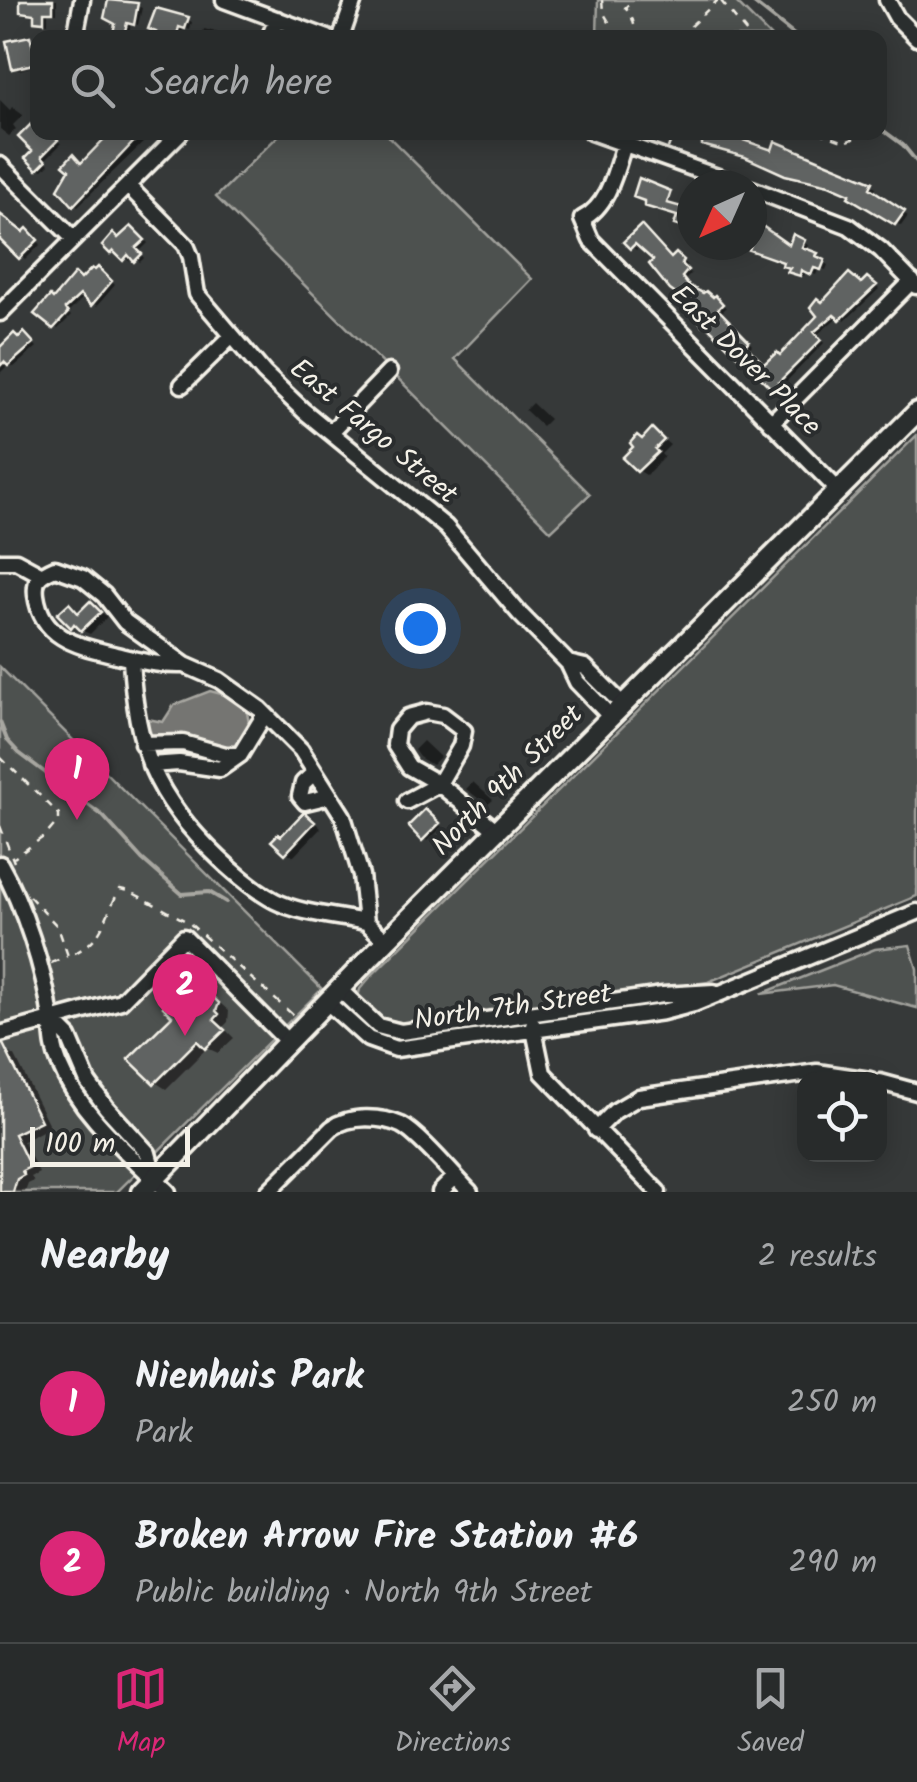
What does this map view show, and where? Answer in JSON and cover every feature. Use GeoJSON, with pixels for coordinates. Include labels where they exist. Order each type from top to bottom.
{"type":"FeatureCollection","features":[{"type":"Feature","properties":{"kind":"main road","name":"North 9th Street"},"geometry":{"type":"LineString","coordinates":[[155,1188],[332,995],[917,412]]}},
{"type":"Feature","properties":{"kind":"street"},"geometry":{"type":"LineString","coordinates":[[76,30],[82,0]]}},
{"type":"Feature","properties":{"kind":"street"},"geometry":{"type":"LineString","coordinates":[[224,0],[307,30]]}},
{"type":"Feature","properties":{"kind":"street"},"geometry":{"type":"LineString","coordinates":[[344,30],[354,0]]}},
{"type":"Feature","properties":{"kind":"street"},"geometry":{"type":"LineString","coordinates":[[886,0],[917,38]]}},
{"type":"Feature","properties":{"kind":"street"},"geometry":{"type":"LineString","coordinates":[[273,30],[278,19]]}},
{"type":"Feature","properties":{"kind":"street"},"geometry":{"type":"LineString","coordinates":[[0,313],[173,140]]}},
{"type":"Feature","properties":{"kind":"street","name":"East Dover Place"},"geometry":{"type":"LineString","coordinates":[[625,140],[606,195],[593,213],[582,219],[594,246],[838,490]]}},
{"type":"Feature","properties":{"kind":"street"},"geometry":{"type":"LineString","coordinates":[[630,140],[698,170]]}},
{"type":"Feature","properties":{"kind":"street"},"geometry":{"type":"LineString","coordinates":[[0,165],[74,240]]}},
{"type":"Feature","properties":{"kind":"street","name":"East Fargo Street"},"geometry":{"type":"LineString","coordinates":[[128,186],[186,245],[197,294],[278,387],[446,527],[519,613],[568,663],[577,682],[617,711]]}},
{"type":"Feature","properties":{"kind":"street"},"geometry":{"type":"LineString","coordinates":[[767,196],[849,226],[882,250],[914,284],[771,423]]}},
{"type":"Feature","properties":{"kind":"street"},"geometry":{"type":"LineString","coordinates":[[182,385],[232,336]]}},
{"type":"Feature","properties":{"kind":"street"},"geometry":{"type":"LineString","coordinates":[[331,432],[388,372]]}},
{"type":"Feature","properties":{"kind":"street"},"geometry":{"type":"LineString","coordinates":[[0,562],[16,561],[40,574]]}},
{"type":"Feature","properties":{"kind":"street"},"geometry":{"type":"LineString","coordinates":[[185,665],[154,666],[88,650],[54,632],[44,620],[36,597],[40,574],[55,568],[83,578],[104,594],[125,622],[185,665],[219,680],[265,714],[302,750],[343,816],[355,848],[366,922]]}},
{"type":"Feature","properties":{"kind":"street"},"geometry":{"type":"LineString","coordinates":[[131,660],[136,721],[150,765],[176,810],[208,847],[245,882],[278,903],[366,922],[386,941]]}},
{"type":"Feature","properties":{"kind":"street"},"geometry":{"type":"LineString","coordinates":[[407,801],[438,784],[461,746],[464,732],[443,714],[428,712],[408,717],[397,730],[395,745],[409,767],[438,784],[497,832]]}},
{"type":"Feature","properties":{"kind":"street"},"geometry":{"type":"LineString","coordinates":[[150,765],[178,762],[220,769],[240,755],[265,714]]}},
{"type":"Feature","properties":{"kind":"street"},"geometry":{"type":"LineString","coordinates":[[142,744],[183,743],[240,755]]}},
{"type":"Feature","properties":{"kind":"street"},"geometry":{"type":"LineString","coordinates":[[315,772],[302,783],[300,796],[305,802],[330,796]]}},
{"type":"Feature","properties":{"kind":"street"},"geometry":{"type":"LineString","coordinates":[[0,864],[17,900],[51,1020],[51,1040],[70,1087],[155,1188]]}},
{"type":"Feature","properties":{"kind":"street","name":"North 7th Street"},"geometry":{"type":"LineString","coordinates":[[332,995],[368,1039],[396,1049],[663,1012],[694,1004],[917,912]]}},
{"type":"Feature","properties":{"kind":"street"},"geometry":{"type":"LineString","coordinates":[[0,1034],[121,1002],[184,938],[288,1042]]}},
{"type":"Feature","properties":{"kind":"street","name":"North 7th Street"},"geometry":{"type":"LineString","coordinates":[[332,995],[393,1032],[663,995],[720,992]]}},
{"type":"Feature","properties":{"kind":"street"},"geometry":{"type":"LineString","coordinates":[[532,1014],[543,1073],[658,1192]]}},
{"type":"Feature","properties":{"kind":"street"},"geometry":{"type":"LineString","coordinates":[[596,1130],[639,1097],[797,1075]]}},
{"type":"Feature","properties":{"kind":"street"},"geometry":{"type":"LineString","coordinates":[[887,1084],[917,1092]]}},
{"type":"Feature","properties":{"kind":"street"},"geometry":{"type":"LineString","coordinates":[[268,1192],[342,1121],[384,1120],[404,1126],[470,1192]]}},
{"type":"Feature","properties":{"kind":"street"},"geometry":{"type":"LineString","coordinates":[[440,1192],[455,1177]]}},
{"type":"Feature","properties":{"kind":"path"},"geometry":{"type":"LineString","coordinates":[[602,0],[603,12],[612,27]]}},
{"type":"Feature","properties":{"kind":"path"},"geometry":{"type":"LineString","coordinates":[[688,30],[719,0],[744,30]]}},
{"type":"Feature","properties":{"kind":"path"},"geometry":{"type":"LineString","coordinates":[[628,5],[625,8],[636,30]]}},
{"type":"Feature","properties":{"kind":"path"},"geometry":{"type":"LineString","coordinates":[[665,158],[671,140]]}},
{"type":"Feature","properties":{"kind":"path"},"geometry":{"type":"LineString","coordinates":[[0,758],[59,814],[60,820],[13,859],[0,826]]}},
{"type":"Feature","properties":{"kind":"path"},"geometry":{"type":"LineString","coordinates":[[23,890],[58,927],[68,956]]}},
{"type":"Feature","properties":{"kind":"path"},"geometry":{"type":"LineString","coordinates":[[50,963],[88,946],[100,935],[120,890],[129,891],[188,922],[293,1015]]}},
{"type":"Feature","properties":{"kind":"shaded area"},"geometry":{"type":"Polygon","coordinates":[[[598,0],[734,0],[764,30],[597,30],[598,0]]]}},
{"type":"Feature","properties":{"kind":"shaded area"},"geometry":{"type":"Polygon","coordinates":[[[274,140],[392,140],[532,279],[455,359],[590,494],[551,531],[216,197],[274,140]]]}},
{"type":"Feature","properties":{"kind":"shaded area"},"geometry":{"type":"Polygon","coordinates":[[[917,435],[917,896],[708,982],[414,1024],[389,1020],[370,1010],[358,997],[372,975],[917,435]]]}},
{"type":"Feature","properties":{"kind":"shaded area"},"geometry":{"type":"Polygon","coordinates":[[[0,667],[322,989],[117,1192],[0,1192],[0,667]]]}},
{"type":"Feature","properties":{"kind":"shaded area"},"geometry":{"type":"Polygon","coordinates":[[[210,691],[233,697],[246,707],[250,729],[237,747],[230,749],[179,734],[148,737],[148,719],[163,722],[174,705],[210,691]]]}},
{"type":"Feature","properties":{"kind":"shaded area"},"geometry":{"type":"Polygon","coordinates":[[[910,945],[917,969],[917,1008],[833,985],[761,994],[875,949],[910,945]]]}},
{"type":"Feature","properties":{"kind":"building"},"geometry":{"type":"Polygon","coordinates":[[[20,0],[53,0],[53,12],[44,12],[44,22],[34,21],[34,14],[20,12],[20,0]]]}},
{"type":"Feature","properties":{"kind":"building"},"geometry":{"type":"Polygon","coordinates":[[[108,0],[138,3],[134,25],[127,23],[125,30],[114,30],[115,24],[104,18],[108,0]]]}},
{"type":"Feature","properties":{"kind":"building"},"geometry":{"type":"Polygon","coordinates":[[[156,8],[189,17],[185,29],[148,29],[156,8]]]}},
{"type":"Feature","properties":{"kind":"building"},"geometry":{"type":"Polygon","coordinates":[[[30,36],[30,65],[12,69],[6,41],[30,36]]]}},
{"type":"Feature","properties":{"kind":"building"},"geometry":{"type":"Polygon","coordinates":[[[30,125],[30,140],[58,140],[42,156],[46,161],[37,170],[25,158],[32,151],[18,137],[30,125]]]}},
{"type":"Feature","properties":{"kind":"building"},"geometry":{"type":"Polygon","coordinates":[[[103,140],[135,140],[73,206],[58,189],[69,170],[63,165],[73,154],[81,163],[103,140]]]}},
{"type":"Feature","properties":{"kind":"building"},"geometry":{"type":"Polygon","coordinates":[[[698,140],[743,140],[772,150],[775,141],[873,182],[870,188],[905,211],[895,225],[848,197],[850,194],[785,175],[698,140]]]}},
{"type":"Feature","properties":{"kind":"building"},"geometry":{"type":"Polygon","coordinates":[[[639,178],[671,191],[667,203],[677,206],[677,216],[644,206],[644,201],[633,197],[639,178]]]}},
{"type":"Feature","properties":{"kind":"building"},"geometry":{"type":"Polygon","coordinates":[[[0,214],[23,232],[27,228],[38,240],[19,259],[0,240],[0,214]]]}},
{"type":"Feature","properties":{"kind":"building"},"geometry":{"type":"Polygon","coordinates":[[[641,225],[671,258],[676,253],[677,260],[684,260],[682,264],[688,270],[682,277],[688,285],[715,295],[723,304],[718,309],[749,341],[745,345],[764,364],[777,352],[780,355],[817,316],[810,307],[817,298],[822,302],[849,273],[861,283],[867,277],[877,285],[840,320],[834,315],[814,332],[821,340],[772,389],[702,325],[690,304],[670,290],[649,264],[653,260],[635,244],[630,249],[623,242],[641,225]]]}},
{"type":"Feature","properties":{"kind":"building"},"geometry":{"type":"Polygon","coordinates":[[[131,226],[145,240],[136,248],[142,254],[134,262],[128,255],[123,261],[102,246],[113,233],[118,238],[131,226]]]}},
{"type":"Feature","properties":{"kind":"building"},"geometry":{"type":"Polygon","coordinates":[[[767,229],[789,245],[793,234],[805,240],[802,247],[825,260],[821,270],[814,268],[811,275],[801,270],[800,276],[787,272],[790,268],[782,266],[783,262],[767,256],[767,229]]]}},
{"type":"Feature","properties":{"kind":"building"},"geometry":{"type":"Polygon","coordinates":[[[98,267],[112,281],[91,306],[80,295],[65,309],[68,313],[53,329],[34,314],[75,273],[81,279],[98,267]]]}},
{"type":"Feature","properties":{"kind":"building"},"geometry":{"type":"Polygon","coordinates":[[[24,332],[34,343],[8,366],[4,362],[0,366],[0,347],[14,333],[19,338],[24,332]]]}},
{"type":"Feature","properties":{"kind":"building"},"geometry":{"type":"Polygon","coordinates":[[[652,428],[664,440],[655,449],[658,452],[637,472],[622,458],[633,447],[630,443],[637,435],[642,439],[652,428]]]}},
{"type":"Feature","properties":{"kind":"building"},"geometry":{"type":"Polygon","coordinates":[[[90,601],[101,612],[81,631],[74,624],[71,628],[57,614],[69,603],[78,613],[90,601]]]}},
{"type":"Feature","properties":{"kind":"building"},"geometry":{"type":"Polygon","coordinates":[[[425,809],[440,823],[422,841],[408,826],[425,809]]]}},
{"type":"Feature","properties":{"kind":"building"},"geometry":{"type":"Polygon","coordinates":[[[304,812],[315,822],[285,854],[271,841],[304,812]]]}},
{"type":"Feature","properties":{"kind":"building"},"geometry":{"type":"Polygon","coordinates":[[[187,983],[202,997],[210,994],[219,1003],[219,1014],[214,1020],[225,1030],[205,1049],[197,1041],[154,1084],[128,1059],[172,1016],[163,1007],[187,983]]]}},
{"type":"Feature","properties":{"kind":"building"},"geometry":{"type":"Polygon","coordinates":[[[0,1044],[41,1121],[14,1134],[30,1167],[22,1171],[24,1175],[17,1179],[13,1192],[0,1192],[0,1044]]]}},
{"type":"Feature","properties":{"kind":"waterway"},"geometry":{"type":"LineString","coordinates":[[750,0],[788,30]]}},
{"type":"Feature","properties":{"kind":"waterway"},"geometry":{"type":"LineString","coordinates":[[887,133],[917,162]]}},
{"type":"Feature","properties":{"kind":"waterway"},"geometry":{"type":"LineString","coordinates":[[0,722],[7,740],[19,753],[103,816],[142,859],[182,894],[209,892],[226,902]]}},
{"type":"Feature","properties":{"kind":"place","name":"Nienhuis Park"},"geometry":{"type":"Point","coordinates":[77,820]}},
{"type":"Feature","properties":{"kind":"place","name":"Broken Arrow Fire Station #6"},"geometry":{"type":"Point","coordinates":[185,1036]}}]}
